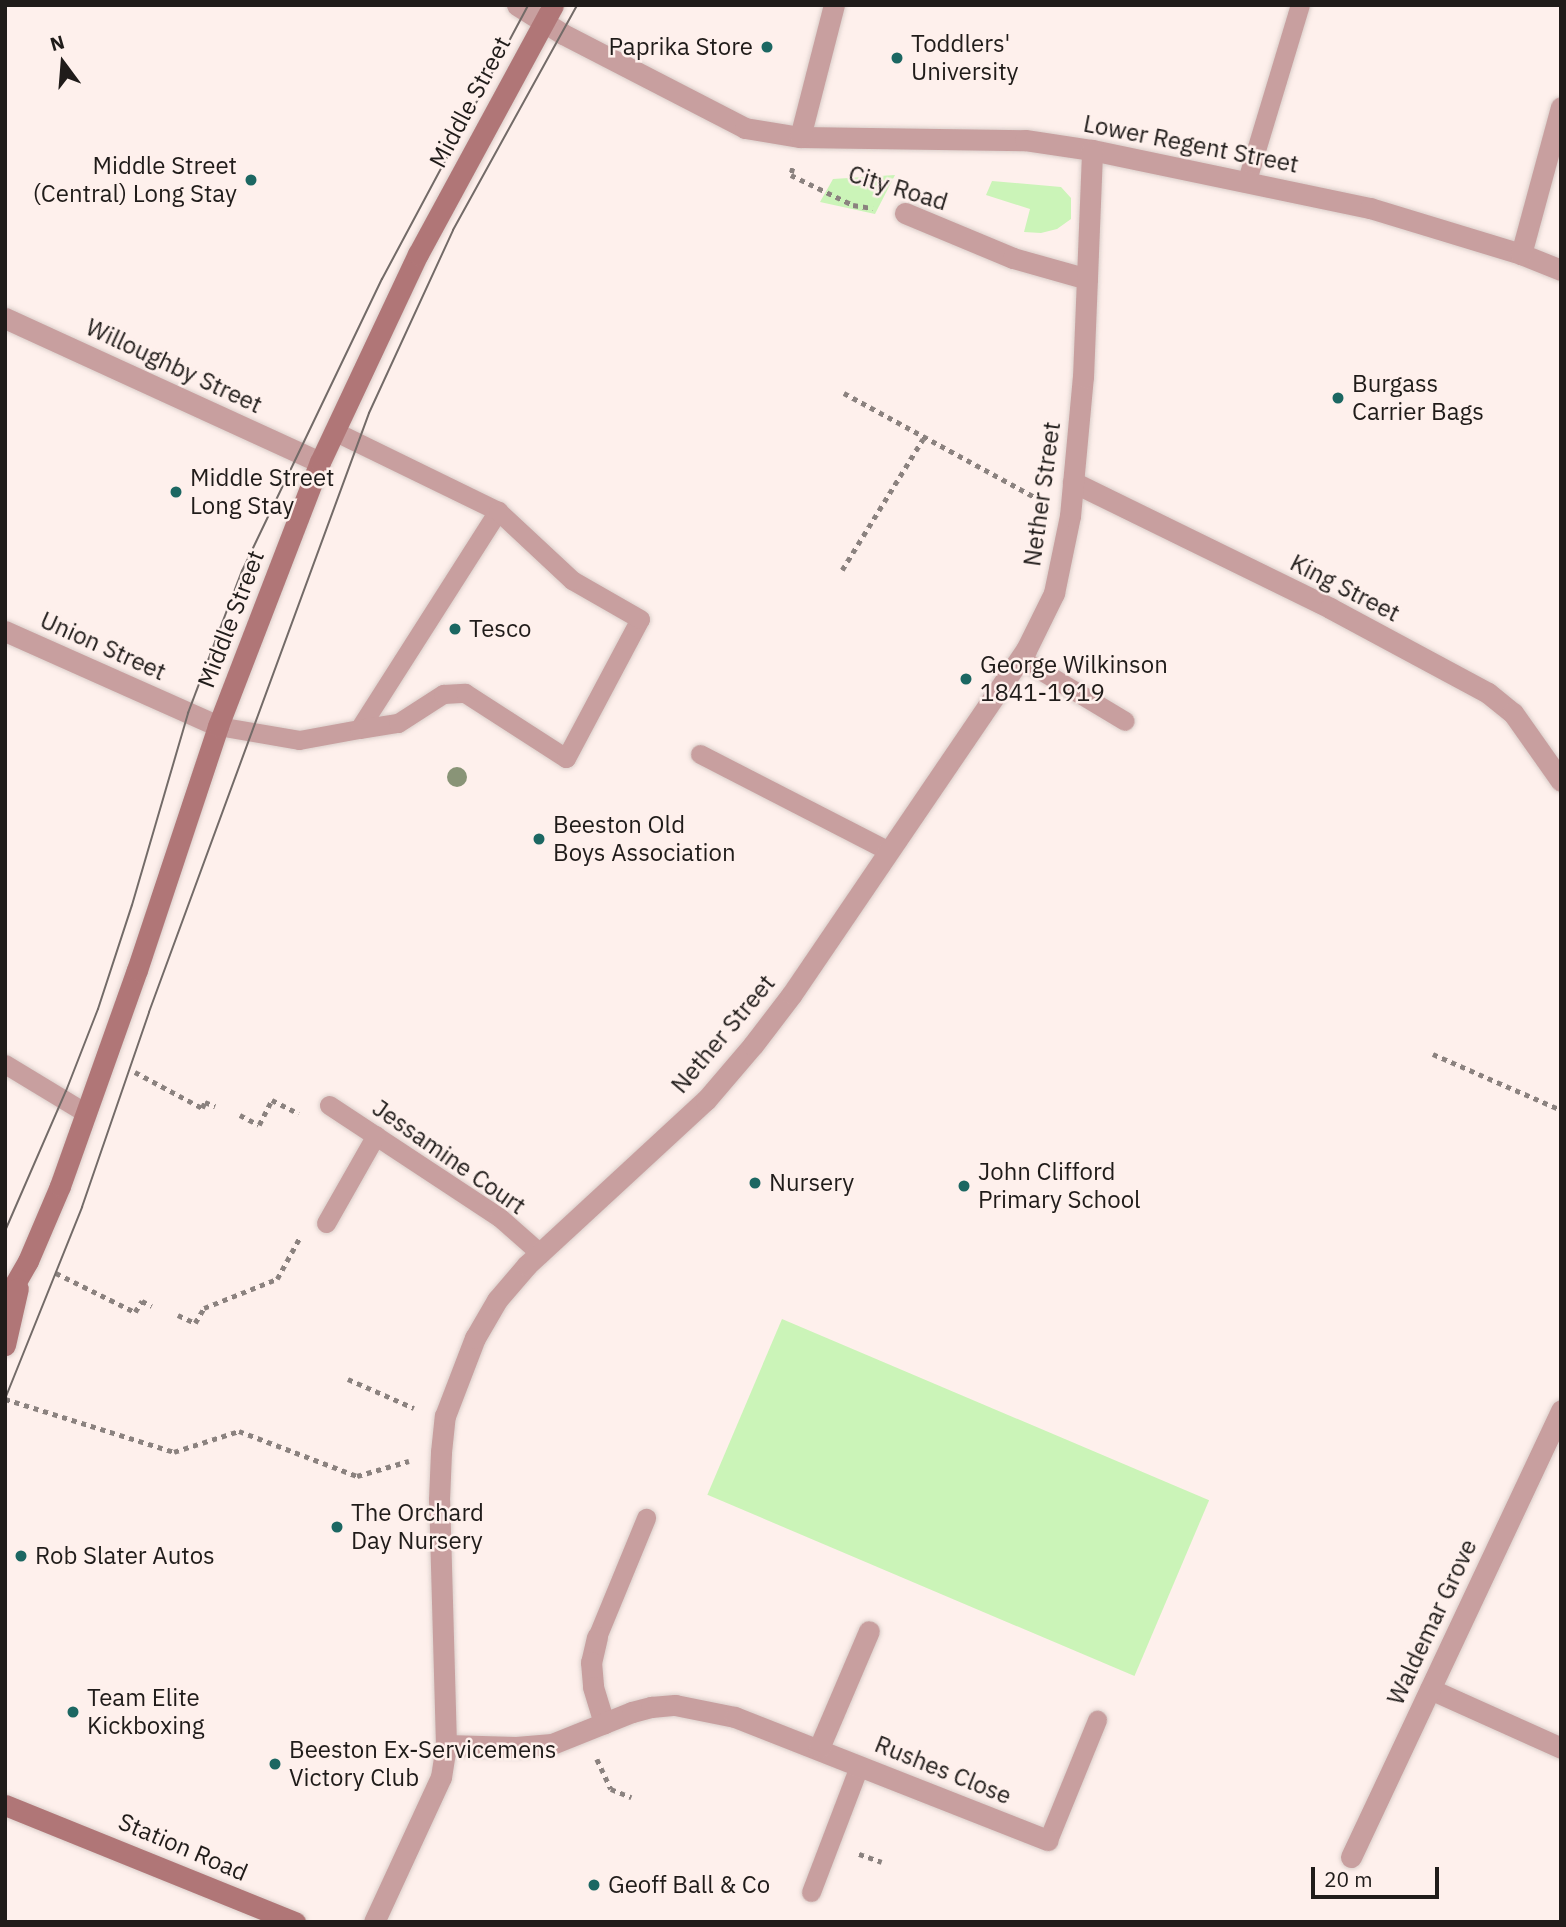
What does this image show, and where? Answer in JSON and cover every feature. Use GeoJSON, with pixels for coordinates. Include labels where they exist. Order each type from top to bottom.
{"type":"FeatureCollection","features":[{"type":"Feature","properties":{"kind":"main road","name":"Middle Street"},"geometry":{"type":"LineString","coordinates":[[5,1346],[24,1270],[108,1055],[218,726],[320,462],[418,254],[548,14]]}},
{"type":"Feature","properties":{"kind":"main road","name":"Middle Street"},"geometry":{"type":"LineString","coordinates":[[5,1301],[24,1270]]}},
{"type":"Feature","properties":{"kind":"main road","name":"Station Road"},"geometry":{"type":"LineString","coordinates":[[5,1790],[51,1821]]}},
{"type":"Feature","properties":{"kind":"main road","name":"Station Road"},"geometry":{"type":"LineString","coordinates":[[5,1805],[51,1821],[295,1922]]}},
{"type":"Feature","properties":{"kind":"street"},"geometry":{"type":"LineString","coordinates":[[517,5],[548,14],[745,128],[800,138],[834,5]]}},
{"type":"Feature","properties":{"kind":"street"},"geometry":{"type":"LineString","coordinates":[[1521,254],[1561,107]]}},
{"type":"Feature","properties":{"kind":"street","name":"Lower Regent Street"},"geometry":{"type":"LineString","coordinates":[[800,138],[1025,140],[1092,150],[1247,180],[1370,208],[1521,254],[1561,270]]}},
{"type":"Feature","properties":{"kind":"street","name":"Nether Street"},"geometry":{"type":"LineString","coordinates":[[374,1922],[441,1777],[446,1745],[439,1500],[441,1452],[445,1416],[475,1338],[497,1300],[540,1253],[706,1100],[792,994],[1020,658],[1054,593],[1070,516],[1083,377],[1092,150]]}},
{"type":"Feature","properties":{"kind":"street","name":"City Road"},"geometry":{"type":"LineString","coordinates":[[905,213],[1013,258],[1087,279]]}},
{"type":"Feature","properties":{"kind":"street","name":"Willoughby Street"},"geometry":{"type":"LineString","coordinates":[[5,318],[320,462]]}},
{"type":"Feature","properties":{"kind":"street","name":"King Street"},"geometry":{"type":"LineString","coordinates":[[1073,482],[1331,608],[1488,693],[1513,713],[1561,781]]}},
{"type":"Feature","properties":{"kind":"street","name":"Union Street"},"geometry":{"type":"LineString","coordinates":[[5,631],[218,726]]}},
{"type":"Feature","properties":{"kind":"street","name":"Waldemar Grove"},"geometry":{"type":"LineString","coordinates":[[1351,1857],[1561,1410]]}},
{"type":"Feature","properties":{"kind":"street"},"geometry":{"type":"LineString","coordinates":[[819,1748],[869,1631]]}},
{"type":"Feature","properties":{"kind":"street"},"geometry":{"type":"LineString","coordinates":[[595,1727],[591,1662],[597,1637]]}},
{"type":"Feature","properties":{"kind":"street"},"geometry":{"type":"LineString","coordinates":[[1430,1689],[1561,1748]]}},
{"type":"Feature","properties":{"kind":"street","name":"Rushes Close"},"geometry":{"type":"LineString","coordinates":[[446,1745],[516,1747],[552,1744],[651,1707],[676,1705],[735,1717],[1048,1840]]}},
{"type":"Feature","properties":{"kind":"lane"},"geometry":{"type":"LineString","coordinates":[[1247,180],[1300,5]]}},
{"type":"Feature","properties":{"kind":"lane"},"geometry":{"type":"LineString","coordinates":[[218,726],[299,740],[398,723],[443,694],[465,693],[566,758],[639,619],[572,580],[498,511],[335,432]]}},
{"type":"Feature","properties":{"kind":"lane"},"geometry":{"type":"LineString","coordinates":[[359,729],[498,511]]}},
{"type":"Feature","properties":{"kind":"lane"},"geometry":{"type":"LineString","coordinates":[[1020,658],[1125,721]]}},
{"type":"Feature","properties":{"kind":"lane"},"geometry":{"type":"LineString","coordinates":[[700,754],[889,851]]}},
{"type":"Feature","properties":{"kind":"lane"},"geometry":{"type":"LineString","coordinates":[[5,1064],[86,1114]]}},
{"type":"Feature","properties":{"kind":"lane","name":"Jessamine Court"},"geometry":{"type":"LineString","coordinates":[[329,1105],[499,1217],[540,1253]]}},
{"type":"Feature","properties":{"kind":"lane"},"geometry":{"type":"LineString","coordinates":[[326,1223],[376,1135]]}},
{"type":"Feature","properties":{"kind":"lane"},"geometry":{"type":"LineString","coordinates":[[597,1637],[646,1518]]}},
{"type":"Feature","properties":{"kind":"lane"},"geometry":{"type":"LineString","coordinates":[[1048,1840],[1097,1720]]}},
{"type":"Feature","properties":{"kind":"lane"},"geometry":{"type":"LineString","coordinates":[[811,1892],[859,1766]]}},
{"type":"Feature","properties":{"kind":"path","name":"City Road"},"geometry":{"type":"LineString","coordinates":[[800,138],[791,175],[853,205],[905,213]]}},
{"type":"Feature","properties":{"kind":"path"},"geometry":{"type":"LineString","coordinates":[[844,394],[1070,516]]}},
{"type":"Feature","properties":{"kind":"path"},"geometry":{"type":"LineString","coordinates":[[842,570],[923,439]]}},
{"type":"Feature","properties":{"kind":"path"},"geometry":{"type":"LineString","coordinates":[[1433,1054],[1561,1110]]}},
{"type":"Feature","properties":{"kind":"path"},"geometry":{"type":"LineString","coordinates":[[108,1055],[152,1083],[202,1108],[205,1102],[215,1106]]}},
{"type":"Feature","properties":{"kind":"path"},"geometry":{"type":"LineString","coordinates":[[240,1115],[259,1125],[272,1100],[319,1124],[329,1105]]}},
{"type":"Feature","properties":{"kind":"path"},"geometry":{"type":"LineString","coordinates":[[178,1315],[195,1323],[204,1308],[277,1279],[313,1215],[326,1223]]}},
{"type":"Feature","properties":{"kind":"path"},"geometry":{"type":"LineString","coordinates":[[24,1270],[135,1312],[142,1301],[152,1306]]}},
{"type":"Feature","properties":{"kind":"path"},"geometry":{"type":"LineString","coordinates":[[348,1379],[404,1406],[445,1416]]}},
{"type":"Feature","properties":{"kind":"path"},"geometry":{"type":"LineString","coordinates":[[5,1399],[174,1452],[239,1431],[357,1476],[441,1452]]}},
{"type":"Feature","properties":{"kind":"path"},"geometry":{"type":"LineString","coordinates":[[595,1727],[611,1789],[631,1797]]}},
{"type":"Feature","properties":{"kind":"green space"},"geometry":{"type":"Polygon","coordinates":[[[895,175],[875,214],[820,202],[833,179],[895,175]]]}},
{"type":"Feature","properties":{"kind":"green space"},"geometry":{"type":"Polygon","coordinates":[[[992,181],[1061,187],[1071,198],[1071,219],[1057,229],[1041,233],[1024,232],[1030,209],[986,195],[992,181]]]}},
{"type":"Feature","properties":{"kind":"green space"},"geometry":{"type":"Polygon","coordinates":[[[782,1319],[1209,1500],[1134,1676],[707,1495],[782,1319]]]}},
{"type":"Feature","properties":{"kind":"tram line"},"geometry":{"type":"LineString","coordinates":[[5,1231],[66,1091],[98,1009],[132,905],[188,713],[242,571],[382,279],[528,5]]}},
{"type":"Feature","properties":{"kind":"tram line"},"geometry":{"type":"LineString","coordinates":[[5,1399],[82,1207],[149,1012],[369,413],[453,230],[577,5]]}},
{"type":"Feature","properties":{"kind":"place","name":"Paprika Store"},"geometry":{"type":"Point","coordinates":[767,47]}},
{"type":"Feature","properties":{"kind":"place","name":"Toddlers' University"},"geometry":{"type":"Point","coordinates":[897,58]}},
{"type":"Feature","properties":{"kind":"place","name":"Middle Street (Central) Long Stay"},"geometry":{"type":"Point","coordinates":[251,180]}},
{"type":"Feature","properties":{"kind":"place","name":"Burgass Carrier Bags"},"geometry":{"type":"Point","coordinates":[1338,398]}},
{"type":"Feature","properties":{"kind":"place","name":"Middle Street Long Stay"},"geometry":{"type":"Point","coordinates":[176,492]}},
{"type":"Feature","properties":{"kind":"place","name":"Tesco"},"geometry":{"type":"Point","coordinates":[455,629]}},
{"type":"Feature","properties":{"kind":"place","name":"George Wilkinson 1841-1919"},"geometry":{"type":"Point","coordinates":[966,679]}},
{"type":"Feature","properties":{"kind":"place","name":"Beeston Old Boys Association"},"geometry":{"type":"Point","coordinates":[539,839]}},
{"type":"Feature","properties":{"kind":"place","name":"Nursery"},"geometry":{"type":"Point","coordinates":[755,1183]}},
{"type":"Feature","properties":{"kind":"place","name":"John Clifford Primary School"},"geometry":{"type":"Point","coordinates":[964,1186]}},
{"type":"Feature","properties":{"kind":"place","name":"The Orchard Day Nursery"},"geometry":{"type":"Point","coordinates":[337,1527]}},
{"type":"Feature","properties":{"kind":"place","name":"Rob Slater Autos"},"geometry":{"type":"Point","coordinates":[21,1556]}},
{"type":"Feature","properties":{"kind":"place","name":"Team Elite Kickboxing"},"geometry":{"type":"Point","coordinates":[73,1712]}},
{"type":"Feature","properties":{"kind":"place","name":"Beeston Ex-Servicemens Victory Club"},"geometry":{"type":"Point","coordinates":[275,1764]}},
{"type":"Feature","properties":{"kind":"place","name":"Geoff Ball & Co"},"geometry":{"type":"Point","coordinates":[594,1885]}}]}
